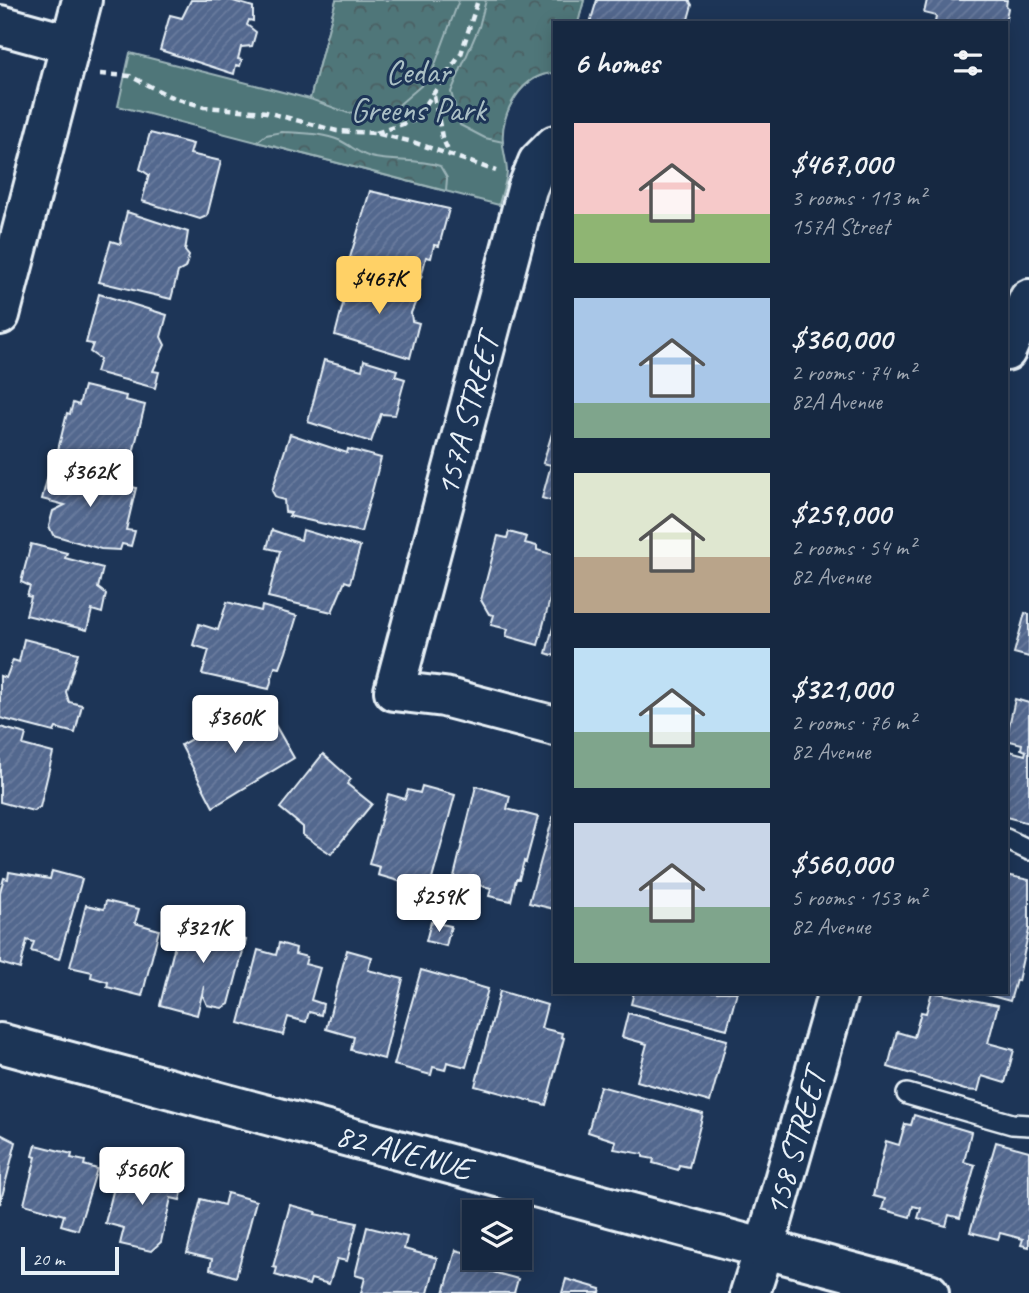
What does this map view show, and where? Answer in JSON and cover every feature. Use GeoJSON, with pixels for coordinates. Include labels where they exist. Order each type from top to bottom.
{"type":"FeatureCollection","features":[{"type":"Feature","properties":{"kind":"street"},"geometry":{"type":"LineString","coordinates":[[0,315],[81,58],[82,0]]}},
{"type":"Feature","properties":{"kind":"street"},"geometry":{"type":"LineString","coordinates":[[0,25],[81,58]]}},
{"type":"Feature","properties":{"kind":"street","name":"157A STREET"},"geometry":{"type":"LineString","coordinates":[[553,147],[538,162],[527,189],[394,691],[444,696],[553,725]]}},
{"type":"Feature","properties":{"kind":"street"},"geometry":{"type":"LineString","coordinates":[[1008,346],[1029,299]]}},
{"type":"Feature","properties":{"kind":"street","name":"158 STREET"},"geometry":{"type":"LineString","coordinates":[[750,1293],[837,994]]}},
{"type":"Feature","properties":{"kind":"street","name":"82 AVENUE"},"geometry":{"type":"LineString","coordinates":[[0,1044],[929,1293]]}},
{"type":"Feature","properties":{"kind":"lane"},"geometry":{"type":"LineString","coordinates":[[1008,840],[1029,850]]}},
{"type":"Feature","properties":{"kind":"lane"},"geometry":{"type":"LineString","coordinates":[[907,1094],[1012,1124],[1029,1125]]}},
{"type":"Feature","properties":{"kind":"path"},"geometry":{"type":"LineString","coordinates":[[375,133],[415,120],[461,54],[478,0]]}},
{"type":"Feature","properties":{"kind":"path"},"geometry":{"type":"LineString","coordinates":[[81,58],[130,76],[169,96],[204,107],[266,112],[337,131],[375,133],[413,142],[500,173]]}},
{"type":"Feature","properties":{"kind":"path"},"geometry":{"type":"LineString","coordinates":[[434,95],[442,137],[451,157]]}},
{"type":"Feature","properties":{"kind":"green space","name":"Cedar Greens Park"},"geometry":{"type":"Polygon","coordinates":[[[336,0],[584,0],[579,21],[553,21],[553,73],[525,85],[506,114],[502,135],[507,173],[499,205],[118,106],[130,53],[310,99],[336,0]]]}},
{"type":"Feature","properties":{"kind":"green space"},"geometry":{"type":"Polygon","coordinates":[[[336,0],[459,0],[430,78],[394,109],[348,113],[310,99],[336,0]]]}},
{"type":"Feature","properties":{"kind":"green space"},"geometry":{"type":"Polygon","coordinates":[[[486,0],[584,0],[579,21],[553,21],[553,73],[543,75],[523,87],[509,107],[503,142],[485,138],[460,125],[451,92],[479,27],[486,0]]]}},
{"type":"Feature","properties":{"kind":"green space"},"geometry":{"type":"Polygon","coordinates":[[[282,132],[327,136],[370,157],[440,166],[447,178],[446,191],[257,142],[266,135],[282,132]]]}},
{"type":"Feature","properties":{"kind":"building"},"geometry":{"type":"Polygon","coordinates":[[[191,0],[230,0],[253,7],[253,21],[249,20],[247,25],[256,32],[252,46],[241,47],[238,59],[242,60],[240,66],[236,65],[234,74],[160,50],[170,15],[182,18],[191,0]]]}},
{"type":"Feature","properties":{"kind":"building"},"geometry":{"type":"Polygon","coordinates":[[[597,0],[689,0],[692,5],[688,21],[591,21],[597,0]]]}},
{"type":"Feature","properties":{"kind":"building"},"geometry":{"type":"Polygon","coordinates":[[[927,0],[1007,0],[1008,8],[1005,21],[935,21],[936,16],[924,13],[927,0]]]}},
{"type":"Feature","properties":{"kind":"building"},"geometry":{"type":"Polygon","coordinates":[[[150,133],[193,144],[190,154],[221,161],[207,216],[200,219],[142,201],[149,175],[140,169],[150,133]]]}},
{"type":"Feature","properties":{"kind":"building"},"geometry":{"type":"Polygon","coordinates":[[[370,191],[449,209],[439,246],[434,245],[431,258],[426,257],[421,278],[401,273],[400,276],[349,261],[370,191]]]}},
{"type":"Feature","properties":{"kind":"building"},"geometry":{"type":"Polygon","coordinates":[[[127,212],[188,232],[185,251],[189,256],[185,268],[178,272],[171,299],[99,282],[111,241],[121,244],[127,212]]]}},
{"type":"Feature","properties":{"kind":"building"},"geometry":{"type":"Polygon","coordinates":[[[358,277],[420,291],[411,313],[412,321],[419,323],[410,358],[335,335],[349,281],[358,277]]]}},
{"type":"Feature","properties":{"kind":"building"},"geometry":{"type":"Polygon","coordinates":[[[99,294],[167,315],[161,337],[165,345],[153,371],[159,372],[155,388],[96,372],[100,359],[90,352],[93,344],[86,343],[99,294]]]}},
{"type":"Feature","properties":{"kind":"building"},"geometry":{"type":"Polygon","coordinates":[[[324,360],[362,370],[364,360],[397,370],[395,376],[405,379],[395,415],[381,414],[371,442],[308,422],[324,360]]]}},
{"type":"Feature","properties":{"kind":"building"},"geometry":{"type":"Polygon","coordinates":[[[84,386],[126,396],[125,400],[145,405],[129,469],[102,466],[57,454],[67,413],[70,414],[73,403],[79,405],[84,386]]]}},
{"type":"Feature","properties":{"kind":"building"},"geometry":{"type":"Polygon","coordinates":[[[553,430],[553,501],[542,498],[551,465],[543,463],[553,430]]]}},
{"type":"Feature","properties":{"kind":"building"},"geometry":{"type":"Polygon","coordinates":[[[290,434],[347,453],[348,449],[381,458],[361,532],[289,516],[291,513],[285,512],[284,500],[276,498],[272,491],[290,434]]]}},
{"type":"Feature","properties":{"kind":"building"},"geometry":{"type":"Polygon","coordinates":[[[51,464],[136,488],[126,530],[135,531],[131,546],[122,544],[120,550],[101,549],[53,535],[49,526],[53,511],[65,505],[42,499],[51,464]]]}},
{"type":"Feature","properties":{"kind":"building"},"geometry":{"type":"Polygon","coordinates":[[[272,530],[301,540],[303,530],[360,547],[350,583],[345,581],[332,612],[268,597],[280,551],[267,548],[272,530]]]}},
{"type":"Feature","properties":{"kind":"building"},"geometry":{"type":"Polygon","coordinates":[[[509,532],[527,537],[525,543],[553,554],[553,588],[538,645],[506,636],[508,629],[491,625],[494,615],[489,614],[481,600],[498,536],[507,538],[509,532]]]}},
{"type":"Feature","properties":{"kind":"building"},"geometry":{"type":"Polygon","coordinates":[[[31,544],[67,553],[65,558],[103,568],[98,588],[106,594],[102,613],[92,610],[87,630],[26,615],[31,597],[27,596],[30,586],[21,582],[31,544]]]}},
{"type":"Feature","properties":{"kind":"building"},"geometry":{"type":"Polygon","coordinates":[[[227,602],[261,611],[262,606],[297,616],[280,668],[275,667],[269,689],[202,674],[209,650],[193,645],[199,624],[218,630],[227,602]]]}},
{"type":"Feature","properties":{"kind":"building"},"geometry":{"type":"Polygon","coordinates":[[[1025,613],[1029,614],[1029,657],[1014,653],[1025,613]]]}},
{"type":"Feature","properties":{"kind":"building"},"geometry":{"type":"Polygon","coordinates":[[[553,627],[553,655],[546,653],[553,627]]]}},
{"type":"Feature","properties":{"kind":"building"},"geometry":{"type":"Polygon","coordinates":[[[24,639],[78,653],[66,692],[69,702],[82,705],[75,733],[56,728],[54,732],[0,718],[0,676],[6,678],[13,660],[19,662],[24,639]]]}},
{"type":"Feature","properties":{"kind":"building"},"geometry":{"type":"Polygon","coordinates":[[[1015,699],[1029,703],[1029,823],[1008,818],[1008,751],[1025,755],[1026,751],[1021,749],[1022,744],[1008,740],[1015,699]]]}},
{"type":"Feature","properties":{"kind":"building"},"geometry":{"type":"Polygon","coordinates":[[[242,710],[251,712],[258,725],[256,734],[274,723],[294,758],[213,807],[181,745],[242,710]]]}},
{"type":"Feature","properties":{"kind":"building"},"geometry":{"type":"Polygon","coordinates":[[[0,727],[26,734],[23,745],[53,753],[40,807],[33,811],[0,802],[0,727]]]}},
{"type":"Feature","properties":{"kind":"building"},"geometry":{"type":"Polygon","coordinates":[[[323,754],[351,779],[347,784],[372,804],[331,854],[303,835],[303,827],[280,808],[323,754]]]}},
{"type":"Feature","properties":{"kind":"building"},"geometry":{"type":"Polygon","coordinates":[[[422,786],[455,795],[431,883],[411,877],[409,884],[378,875],[380,867],[369,864],[388,794],[405,799],[408,790],[420,793],[422,786]]]}},
{"type":"Feature","properties":{"kind":"building"},"geometry":{"type":"Polygon","coordinates":[[[476,786],[510,796],[507,809],[538,817],[526,862],[524,861],[519,879],[516,879],[511,901],[489,896],[491,888],[478,885],[474,899],[450,893],[476,786]]]}},
{"type":"Feature","properties":{"kind":"building"},"geometry":{"type":"Polygon","coordinates":[[[553,817],[553,909],[529,903],[553,817]]]}},
{"type":"Feature","properties":{"kind":"building"},"geometry":{"type":"Polygon","coordinates":[[[52,871],[82,879],[59,959],[31,951],[34,942],[27,940],[20,969],[0,963],[0,892],[4,878],[8,879],[9,872],[50,879],[52,871]]]}},
{"type":"Feature","properties":{"kind":"building"},"geometry":{"type":"Polygon","coordinates":[[[1008,875],[1029,880],[1029,930],[1018,981],[1016,980],[1010,1001],[984,994],[1008,994],[1008,875]]]}},
{"type":"Feature","properties":{"kind":"building"},"geometry":{"type":"Polygon","coordinates":[[[106,901],[139,909],[135,923],[159,930],[142,996],[107,987],[108,982],[91,977],[92,972],[70,967],[86,905],[104,909],[106,901]]]}},
{"type":"Feature","properties":{"kind":"building"},"geometry":{"type":"Polygon","coordinates":[[[183,913],[216,922],[217,918],[233,923],[230,936],[246,940],[229,1004],[222,1008],[207,1005],[203,996],[204,986],[197,1015],[160,1005],[183,913]]]}},
{"type":"Feature","properties":{"kind":"building"},"geometry":{"type":"Polygon","coordinates":[[[431,922],[451,926],[446,946],[426,941],[431,922]]]}},
{"type":"Feature","properties":{"kind":"building"},"geometry":{"type":"Polygon","coordinates":[[[279,943],[296,948],[295,954],[307,957],[305,964],[320,968],[311,1000],[323,1004],[321,1015],[309,1012],[306,1022],[288,1017],[283,1035],[239,1023],[258,950],[276,955],[279,943]]]}},
{"type":"Feature","properties":{"kind":"building"},"geometry":{"type":"Polygon","coordinates":[[[347,950],[372,957],[368,970],[403,979],[384,1059],[351,1050],[354,1037],[326,1029],[347,950]]]}},
{"type":"Feature","properties":{"kind":"building"},"geometry":{"type":"Polygon","coordinates":[[[421,970],[488,989],[466,1067],[447,1062],[445,1070],[433,1067],[431,1075],[394,1065],[421,970]]]}},
{"type":"Feature","properties":{"kind":"building"},"geometry":{"type":"Polygon","coordinates":[[[500,991],[547,1005],[541,1028],[562,1033],[561,1037],[564,1038],[546,1105],[475,1086],[500,991]]]}},
{"type":"Feature","properties":{"kind":"building"},"geometry":{"type":"Polygon","coordinates":[[[634,994],[736,994],[727,1029],[631,1004],[634,994]]]}},
{"type":"Feature","properties":{"kind":"building"},"geometry":{"type":"Polygon","coordinates":[[[931,994],[998,1005],[988,1043],[1014,1050],[1005,1083],[982,1076],[978,1091],[965,1090],[888,1067],[897,1032],[914,1037],[921,1012],[926,1013],[931,994]]]}},
{"type":"Feature","properties":{"kind":"building"},"geometry":{"type":"Polygon","coordinates":[[[628,1013],[727,1040],[710,1102],[637,1081],[647,1044],[622,1037],[628,1013]]]}},
{"type":"Feature","properties":{"kind":"building"},"geometry":{"type":"Polygon","coordinates":[[[600,1086],[703,1114],[689,1167],[679,1165],[678,1170],[653,1163],[654,1159],[643,1157],[643,1154],[614,1149],[616,1141],[588,1132],[600,1086]]]}},
{"type":"Feature","properties":{"kind":"building"},"geometry":{"type":"Polygon","coordinates":[[[914,1115],[971,1132],[964,1162],[975,1165],[960,1218],[949,1215],[946,1226],[918,1218],[921,1208],[913,1206],[910,1217],[882,1209],[885,1199],[873,1196],[886,1141],[899,1145],[905,1124],[911,1125],[914,1115]]]}},
{"type":"Feature","properties":{"kind":"building"},"geometry":{"type":"Polygon","coordinates":[[[0,1134],[16,1142],[0,1204],[0,1134]]]}},
{"type":"Feature","properties":{"kind":"building"},"geometry":{"type":"Polygon","coordinates":[[[996,1142],[1029,1151],[1029,1247],[1021,1245],[1023,1239],[1000,1233],[998,1239],[970,1232],[996,1142]]]}},
{"type":"Feature","properties":{"kind":"building"},"geometry":{"type":"Polygon","coordinates":[[[36,1145],[72,1154],[71,1158],[85,1161],[84,1165],[97,1169],[78,1230],[61,1225],[64,1215],[24,1204],[36,1157],[33,1156],[36,1145]]]}},
{"type":"Feature","properties":{"kind":"building"},"geometry":{"type":"Polygon","coordinates":[[[119,1168],[185,1181],[180,1200],[171,1198],[161,1242],[151,1251],[120,1244],[124,1228],[105,1223],[119,1168]]]}},
{"type":"Feature","properties":{"kind":"building"},"geometry":{"type":"Polygon","coordinates":[[[227,1193],[256,1201],[236,1277],[210,1269],[212,1259],[187,1253],[201,1199],[224,1205],[227,1193]]]}},
{"type":"Feature","properties":{"kind":"building"},"geometry":{"type":"Polygon","coordinates":[[[290,1205],[316,1212],[315,1214],[357,1223],[347,1261],[337,1259],[329,1284],[311,1279],[309,1285],[275,1275],[277,1268],[273,1267],[290,1205]]]}},
{"type":"Feature","properties":{"kind":"building"},"geometry":{"type":"Polygon","coordinates":[[[367,1227],[407,1237],[404,1249],[437,1258],[428,1293],[361,1293],[365,1278],[355,1275],[367,1227]]]}},
{"type":"Feature","properties":{"kind":"building"},"geometry":{"type":"Polygon","coordinates":[[[456,1250],[462,1252],[462,1270],[489,1270],[518,1279],[514,1293],[444,1293],[456,1250]]]}},
{"type":"Feature","properties":{"kind":"building"},"geometry":{"type":"Polygon","coordinates":[[[566,1279],[601,1289],[600,1293],[562,1293],[566,1279]]]}}]}
